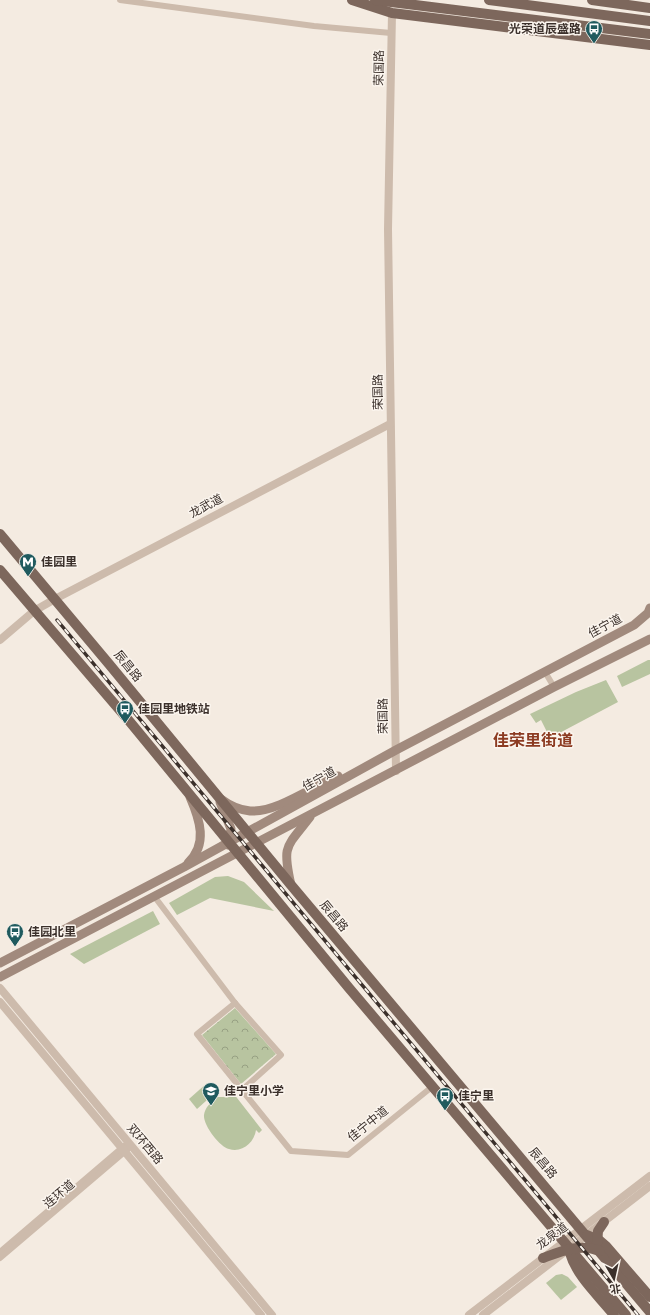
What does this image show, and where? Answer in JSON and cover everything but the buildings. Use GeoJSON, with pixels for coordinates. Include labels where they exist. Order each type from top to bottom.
{"type":"FeatureCollection","features":[{"type":"Feature","properties":{"kind":"main road"},"geometry":{"type":"LineString","coordinates":[[352,0],[392,12],[650,45]]}},
{"type":"Feature","properties":{"kind":"main road"},"geometry":{"type":"LineString","coordinates":[[375,0],[650,34]]}},
{"type":"Feature","properties":{"kind":"main road"},"geometry":{"type":"LineString","coordinates":[[489,0],[650,21]]}},
{"type":"Feature","properties":{"kind":"main road"},"geometry":{"type":"LineString","coordinates":[[592,0],[650,8]]}},
{"type":"Feature","properties":{"kind":"main road","name":"辰昌路"},"geometry":{"type":"LineString","coordinates":[[0,534],[215,795],[650,1312]]}},
{"type":"Feature","properties":{"kind":"main road"},"geometry":{"type":"LineString","coordinates":[[0,570],[130,722],[190,797],[566,1246],[626,1315]]}},
{"type":"Feature","properties":{"kind":"main road","name":"佳宁道"},"geometry":{"type":"LineString","coordinates":[[0,962],[229,843],[364,767],[634,625],[650,613]]}},
{"type":"Feature","properties":{"kind":"main road"},"geometry":{"type":"LineString","coordinates":[[0,977],[554,687],[650,639]]}},
{"type":"Feature","properties":{"kind":"main road"},"geometry":{"type":"LineString","coordinates":[[215,795],[235,807],[250,811],[258,810],[278,804],[336,776],[364,767]]}},
{"type":"Feature","properties":{"kind":"main road"},"geometry":{"type":"LineString","coordinates":[[199,873],[220,857],[229,843],[231,834],[230,825],[215,795]]}},
{"type":"Feature","properties":{"kind":"main road"},"geometry":{"type":"LineString","coordinates":[[184,867],[194,857],[201,841],[199,820],[190,797]]}},
{"type":"Feature","properties":{"kind":"main road"},"geometry":{"type":"LineString","coordinates":[[291,885],[286,861],[288,846],[312,815]]}},
{"type":"Feature","properties":{"kind":"main road"},"geometry":{"type":"LineString","coordinates":[[543,1258],[566,1246],[584,1247],[600,1251],[597,1239],[601,1219]]}},
{"type":"Feature","properties":{"kind":"main road"},"geometry":{"type":"LineString","coordinates":[[584,1232],[606,1246],[650,1297]]}},
{"type":"Feature","properties":{"kind":"main road"},"geometry":{"type":"LineString","coordinates":[[566,1246],[578,1272],[614,1315]]}},
{"type":"Feature","properties":{"kind":"street"},"geometry":{"type":"LineString","coordinates":[[120,0],[314,26],[391,33]]}},
{"type":"Feature","properties":{"kind":"street","name":"荣国路"},"geometry":{"type":"LineString","coordinates":[[392,12],[388,229],[396,771]]}},
{"type":"Feature","properties":{"kind":"street","name":"龙武道"},"geometry":{"type":"LineString","coordinates":[[0,640],[34,611],[55,599],[390,424]]}},
{"type":"Feature","properties":{"kind":"street"},"geometry":{"type":"LineString","coordinates":[[545,672],[554,687]]}},
{"type":"Feature","properties":{"kind":"street"},"geometry":{"type":"LineString","coordinates":[[154,896],[235,1003],[281,1055],[242,1090]]}},
{"type":"Feature","properties":{"kind":"street","name":"双环西路"},"geometry":{"type":"LineString","coordinates":[[0,988],[272,1315]]}},
{"type":"Feature","properties":{"kind":"street","name":"双环西路"},"geometry":{"type":"LineString","coordinates":[[0,1002],[260,1315]]}},
{"type":"Feature","properties":{"kind":"street","name":"佳宁中道"},"geometry":{"type":"LineString","coordinates":[[235,1003],[197,1034],[291,1151],[348,1155],[433,1086]]}},
{"type":"Feature","properties":{"kind":"street","name":"连环道"},"geometry":{"type":"LineString","coordinates":[[0,1258],[130,1144]]}},
{"type":"Feature","properties":{"kind":"street","name":"连环道"},"geometry":{"type":"LineString","coordinates":[[0,1252],[123,1151]]}},
{"type":"Feature","properties":{"kind":"street"},"geometry":{"type":"LineString","coordinates":[[601,1219],[650,1176]]}},
{"type":"Feature","properties":{"kind":"street"},"geometry":{"type":"LineString","coordinates":[[585,1268],[584,1232],[650,1186]]}},
{"type":"Feature","properties":{"kind":"street","name":"龙泉道"},"geometry":{"type":"LineString","coordinates":[[483,1315],[584,1232]]}},
{"type":"Feature","properties":{"kind":"street","name":"龙泉道"},"geometry":{"type":"LineString","coordinates":[[469,1315],[543,1258]]}},
{"type":"Feature","properties":{"kind":"green space"},"geometry":{"type":"Polygon","coordinates":[[[650,660],[650,674],[622,687],[617,676],[650,660]]]}},
{"type":"Feature","properties":{"kind":"green space"},"geometry":{"type":"Polygon","coordinates":[[[606,680],[618,702],[550,738],[541,720],[536,723],[530,714],[576,692],[606,680]]]}},
{"type":"Feature","properties":{"kind":"green space"},"geometry":{"type":"Polygon","coordinates":[[[228,876],[244,882],[274,911],[210,898],[177,915],[169,903],[215,877],[228,876]]]}},
{"type":"Feature","properties":{"kind":"green space"},"geometry":{"type":"Polygon","coordinates":[[[153,911],[160,924],[84,964],[70,954],[153,911]]]}},
{"type":"Feature","properties":{"kind":"green space"},"geometry":{"type":"Polygon","coordinates":[[[235,1008],[276,1054],[241,1084],[202,1035],[235,1008]]]}},
{"type":"Feature","properties":{"kind":"green space"},"geometry":{"type":"Polygon","coordinates":[[[207,1083],[216,1092],[197,1109],[189,1099],[207,1083]]]}},
{"type":"Feature","properties":{"kind":"green space"},"geometry":{"type":"Polygon","coordinates":[[[230,1089],[262,1130],[259,1133],[256,1130],[250,1143],[238,1150],[229,1149],[221,1144],[209,1130],[204,1119],[208,1105],[216,1097],[228,1097],[225,1093],[230,1089]]]}},
{"type":"Feature","properties":{"kind":"green space"},"geometry":{"type":"Polygon","coordinates":[[[562,1274],[568,1277],[577,1287],[561,1300],[546,1283],[556,1275],[562,1274]]]}},
{"type":"Feature","properties":{"kind":"railway"},"geometry":{"type":"LineString","coordinates":[[57,620],[638,1315]]}},
{"type":"Feature","properties":{"kind":"place","name":"光荣道辰盛路"},"geometry":{"type":"Point","coordinates":[594,44]}},
{"type":"Feature","properties":{"kind":"place","name":"佳园里"},"geometry":{"type":"Point","coordinates":[28,577]}},
{"type":"Feature","properties":{"kind":"place","name":"佳园里地铁站"},"geometry":{"type":"Point","coordinates":[125,724]}},
{"type":"Feature","properties":{"kind":"place","name":"佳园北里"},"geometry":{"type":"Point","coordinates":[15,947]}},
{"type":"Feature","properties":{"kind":"place","name":"佳宁里小学"},"geometry":{"type":"Point","coordinates":[211,1106]}},
{"type":"Feature","properties":{"kind":"place","name":"佳宁里"},"geometry":{"type":"Point","coordinates":[445,1111]}},
{"type":"Feature","properties":{"kind":"district","name":"佳荣里街道"},"geometry":{"type":"Point","coordinates":[533,740]}}]}
